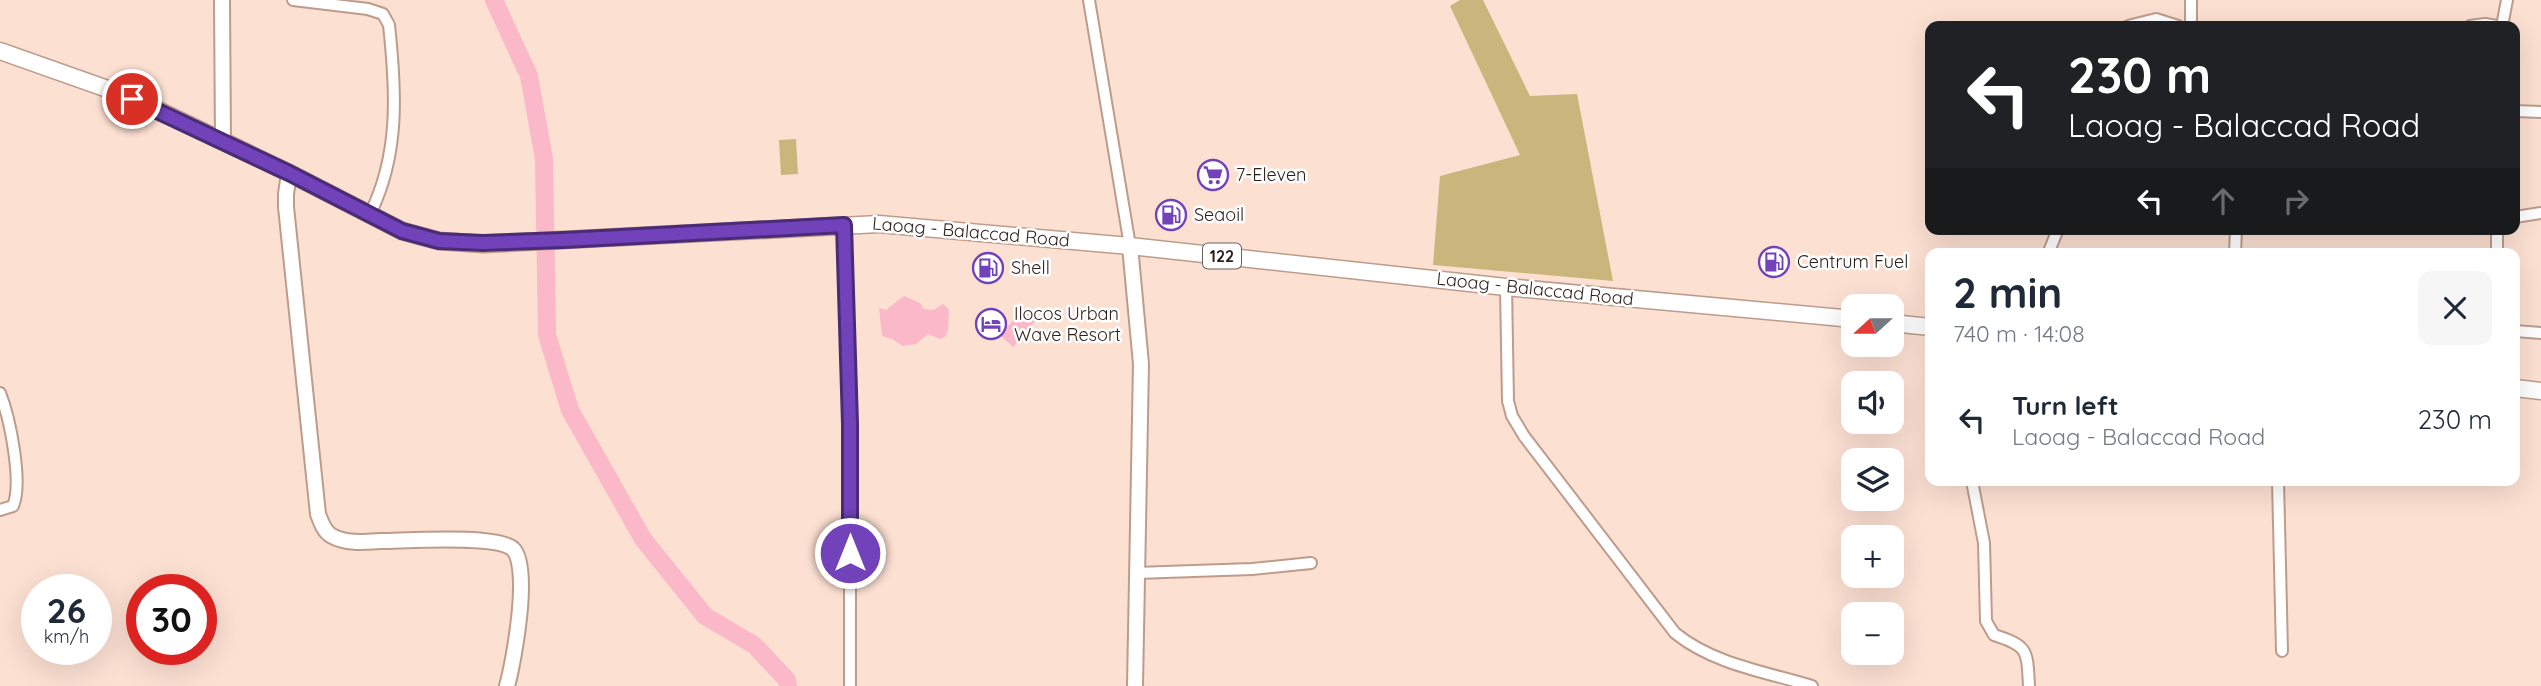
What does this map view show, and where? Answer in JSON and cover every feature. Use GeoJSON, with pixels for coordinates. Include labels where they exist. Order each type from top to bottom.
{"type":"FeatureCollection","features":[{"type":"Feature","properties":{"kind":"main road","name":"Laoag - Balaccad Road"},"geometry":{"type":"LineString","coordinates":[[0,51],[132,99],[289,173],[402,231],[422,238],[448,242],[590,239],[844,225],[913,226],[1130,246],[1506,287],[1841,318]]}},
{"type":"Feature","properties":{"kind":"main road"},"geometry":{"type":"LineString","coordinates":[[1904,324],[1925,326]]}},
{"type":"Feature","properties":{"kind":"main road"},"geometry":{"type":"LineString","coordinates":[[2520,389],[2541,391]]}},
{"type":"Feature","properties":{"kind":"street"},"geometry":{"type":"LineString","coordinates":[[222,0],[223,141]]}},
{"type":"Feature","properties":{"kind":"street"},"geometry":{"type":"LineString","coordinates":[[293,0],[369,9],[383,14],[389,24],[395,129],[382,190],[370,214]]}},
{"type":"Feature","properties":{"kind":"street"},"geometry":{"type":"LineString","coordinates":[[1089,0],[1130,246],[1141,364],[1135,686]]}},
{"type":"Feature","properties":{"kind":"street"},"geometry":{"type":"LineString","coordinates":[[2191,0],[2191,21]]}},
{"type":"Feature","properties":{"kind":"street"},"geometry":{"type":"LineString","coordinates":[[2501,21],[2507,0]]}},
{"type":"Feature","properties":{"kind":"street"},"geometry":{"type":"LineString","coordinates":[[2520,111],[2541,112]]}},
{"type":"Feature","properties":{"kind":"street"},"geometry":{"type":"LineString","coordinates":[[289,173],[286,194],[288,219],[318,514],[323,528],[331,536],[357,542],[476,540],[505,544],[514,550],[521,569],[521,592],[515,649],[507,686]]}},
{"type":"Feature","properties":{"kind":"street"},"geometry":{"type":"LineString","coordinates":[[2520,216],[2541,213]]}},
{"type":"Feature","properties":{"kind":"street"},"geometry":{"type":"LineString","coordinates":[[844,225],[850,424],[850,686]]}},
{"type":"Feature","properties":{"kind":"street"},"geometry":{"type":"LineString","coordinates":[[1506,287],[1508,401],[1512,416],[1524,436],[1675,633],[1692,647],[1709,655],[1812,686]]}},
{"type":"Feature","properties":{"kind":"street"},"geometry":{"type":"LineString","coordinates":[[2520,331],[2541,333]]}},
{"type":"Feature","properties":{"kind":"street"},"geometry":{"type":"LineString","coordinates":[[0,393],[19,481],[13,506],[0,510]]}},
{"type":"Feature","properties":{"kind":"street"},"geometry":{"type":"LineString","coordinates":[[1973,486],[1984,543],[1986,621],[1994,635],[2021,645],[2025,653],[2029,686]]}},
{"type":"Feature","properties":{"kind":"street"},"geometry":{"type":"LineString","coordinates":[[2278,486],[2282,651]]}},
{"type":"Feature","properties":{"kind":"street"},"geometry":{"type":"LineString","coordinates":[[1136,573],[1252,569],[1311,563]]}},
{"type":"Feature","properties":{"kind":"shaded area"},"geometry":{"type":"Polygon","coordinates":[[[1460,0],[1483,0],[1530,96],[1577,94],[1613,281],[1433,265],[1440,176],[1520,155],[1450,6],[1460,0]]]}},
{"type":"Feature","properties":{"kind":"shaded area"},"geometry":{"type":"Polygon","coordinates":[[[796,139],[798,174],[781,175],[779,140],[796,139]]]}},
{"type":"Feature","properties":{"kind":"shaded area"},"geometry":{"type":"Polygon","coordinates":[[[904,296],[920,303],[924,309],[933,310],[943,304],[949,309],[948,331],[945,337],[940,339],[928,334],[916,344],[903,346],[882,336],[879,308],[886,310],[904,296]]]}},
{"type":"Feature","properties":{"kind":"shaded area"},"geometry":{"type":"Polygon","coordinates":[[[1024,308],[1037,319],[1013,347],[1000,335],[1024,308]]]}},
{"type":"Feature","properties":{"kind":"waterway"},"geometry":{"type":"LineString","coordinates":[[494,0],[529,76],[544,159],[547,335],[570,410],[643,539],[705,616],[754,645],[787,680],[788,686]]}},
{"type":"Feature","properties":{"kind":"place","name":"7-Eleven"},"geometry":{"type":"Point","coordinates":[1213,175]}},
{"type":"Feature","properties":{"kind":"place","name":"Seaoil"},"geometry":{"type":"Point","coordinates":[1171,215]}},
{"type":"Feature","properties":{"kind":"place","name":"Centrum Fuel"},"geometry":{"type":"Point","coordinates":[1774,262]}},
{"type":"Feature","properties":{"kind":"place","name":"Shell"},"geometry":{"type":"Point","coordinates":[988,268]}},
{"type":"Feature","properties":{"kind":"place","name":"Ilocos Urban Wave Resort"},"geometry":{"type":"Point","coordinates":[991,324]}},
{"type":"Feature","properties":{"kind":"route"},"geometry":{"type":"LineString","coordinates":[[132,99],[289,173],[402,231],[422,238],[457,243],[483,243],[844,225],[850,424],[850,553]]}}]}
